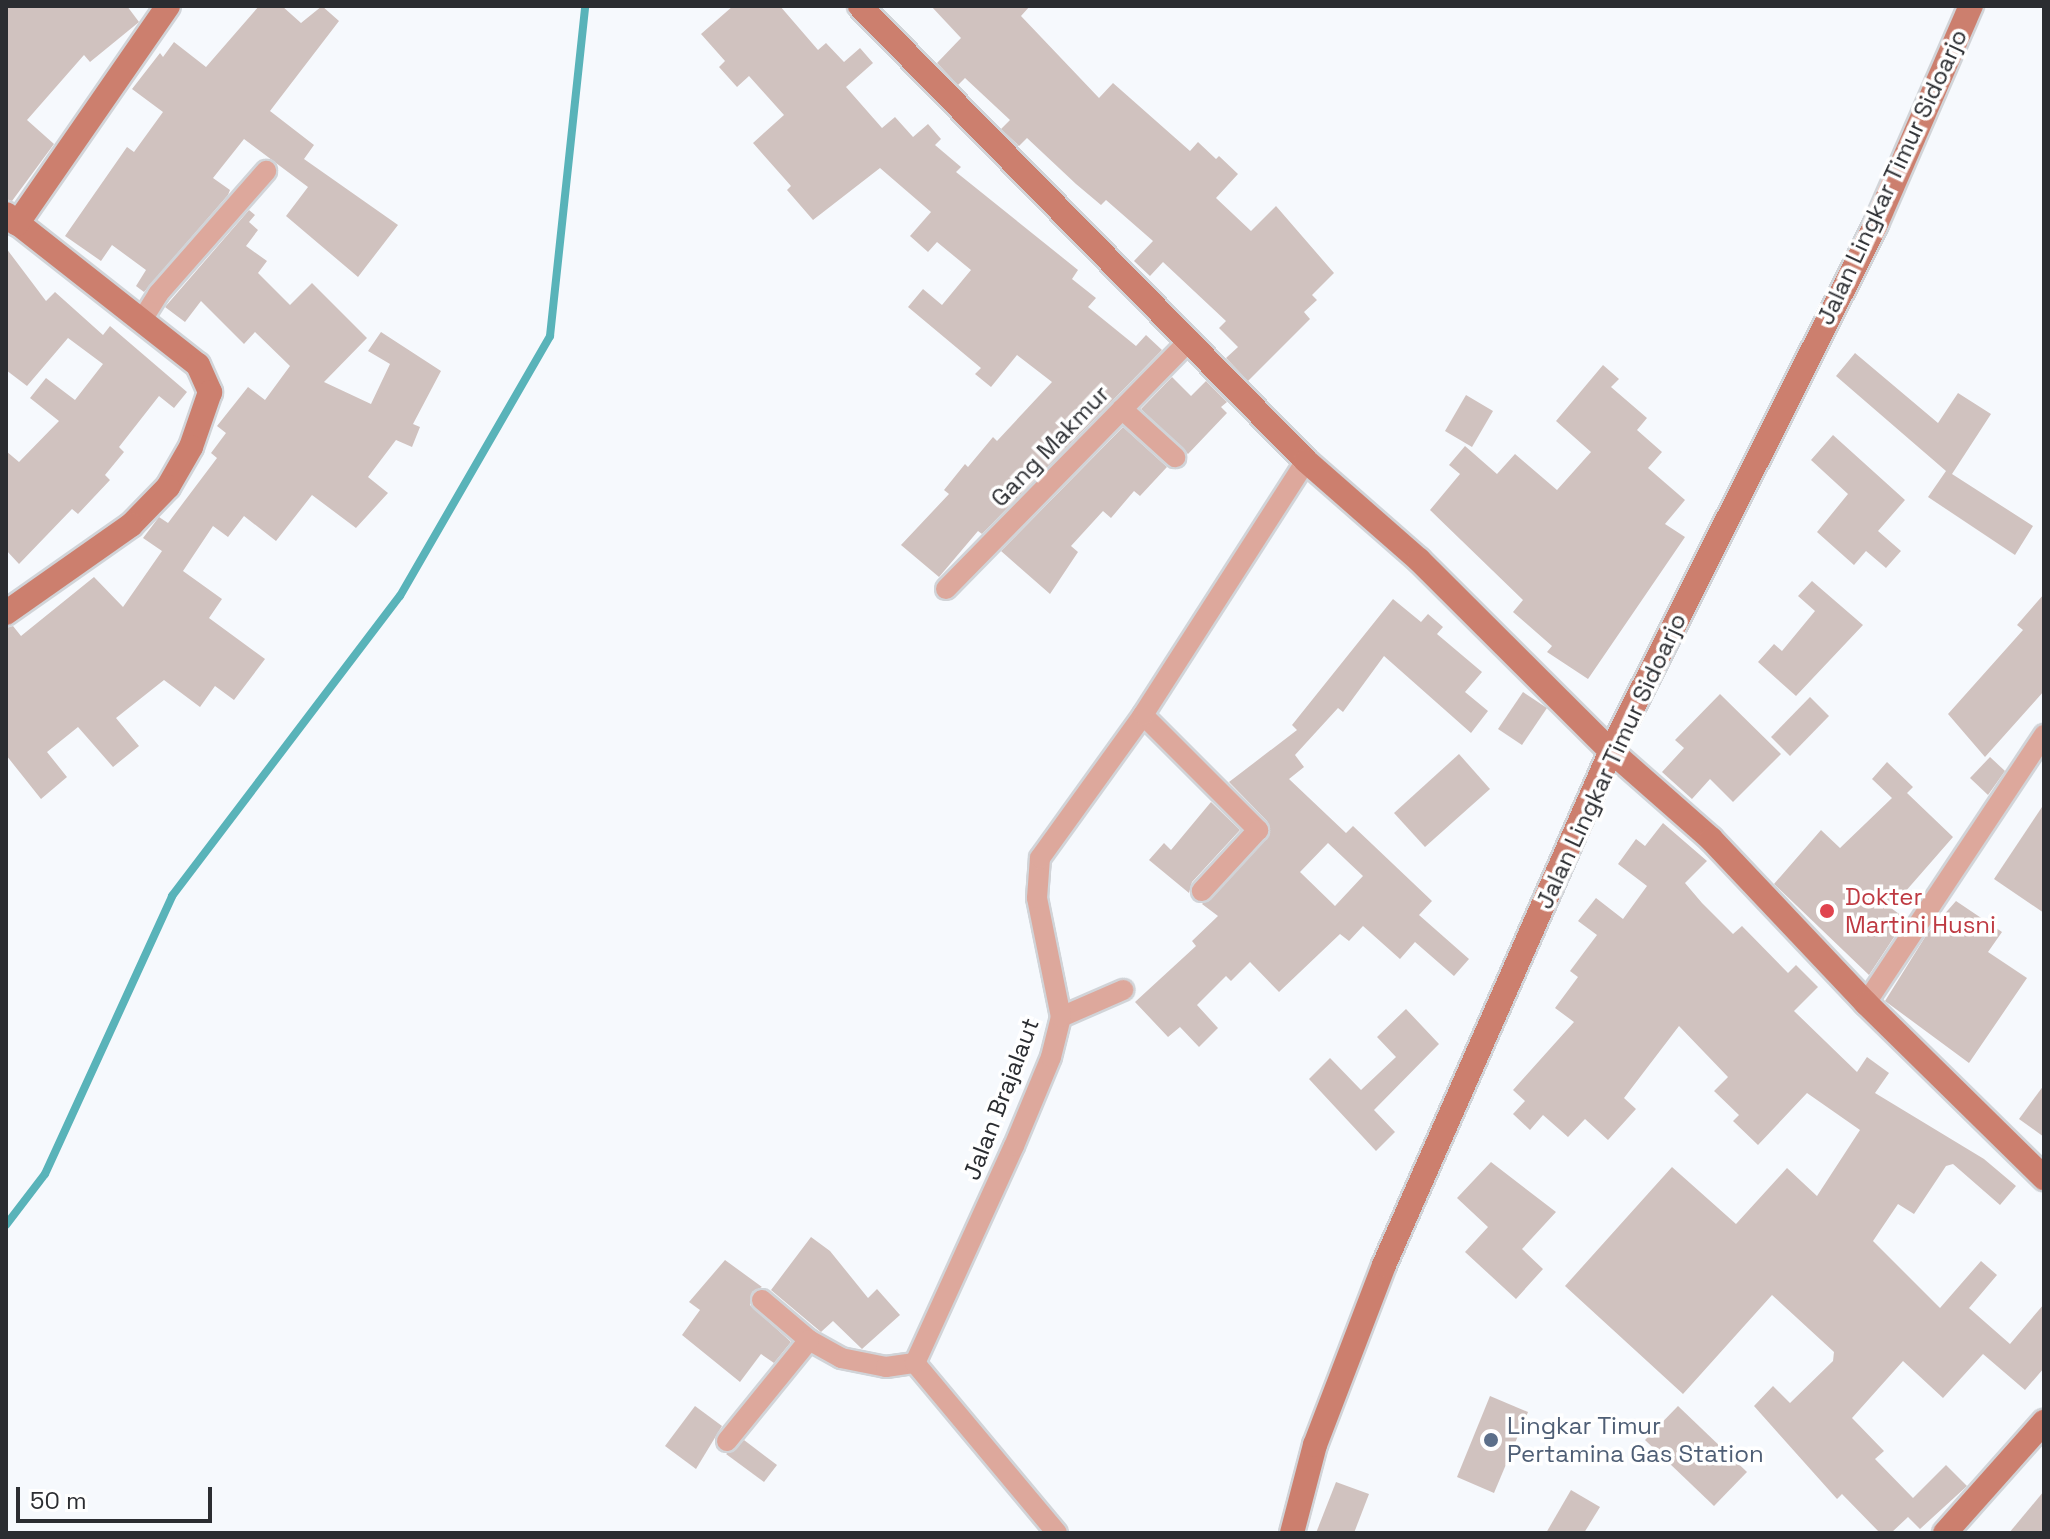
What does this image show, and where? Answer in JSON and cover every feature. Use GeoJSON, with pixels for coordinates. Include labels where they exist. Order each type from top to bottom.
{"type":"FeatureCollection","features":[{"type":"Feature","properties":{"kind":"street"},"geometry":{"type":"LineString","coordinates":[[6,613],[131,525],[168,487],[191,447],[210,392],[198,365],[12,219],[168,6]]}},
{"type":"Feature","properties":{"kind":"street"},"geometry":{"type":"LineString","coordinates":[[860,6],[1297,451],[1419,560],[1611,751],[1711,839],[1866,1003],[2044,1178]]}},
{"type":"Feature","properties":{"kind":"street","name":"Jalan Lingkar Timur Sidoarjo"},"geometry":{"type":"LineString","coordinates":[[1292,1533],[1315,1445],[1384,1265],[1611,751],[1876,224],[1971,6]]}},
{"type":"Feature","properties":{"kind":"street"},"geometry":{"type":"LineString","coordinates":[[142,320],[158,294],[266,171]]}},
{"type":"Feature","properties":{"kind":"street","name":"Gang Makmur"},"geometry":{"type":"LineString","coordinates":[[946,589],[1190,340]]}},
{"type":"Feature","properties":{"kind":"street"},"geometry":{"type":"LineString","coordinates":[[1122,409],[1175,457]]}},
{"type":"Feature","properties":{"kind":"street","name":"Jalan Brajalaut"},"geometry":{"type":"LineString","coordinates":[[915,1363],[1014,1146],[1051,1057],[1061,1017],[1039,912],[1040,858],[1143,715],[1297,451]]}},
{"type":"Feature","properties":{"kind":"street"},"geometry":{"type":"LineString","coordinates":[[1143,715],[1258,830],[1202,891]]}},
{"type":"Feature","properties":{"kind":"street"},"geometry":{"type":"LineString","coordinates":[[1866,1003],[2044,735]]}},
{"type":"Feature","properties":{"kind":"street"},"geometry":{"type":"LineString","coordinates":[[1061,1017],[1123,990]]}},
{"type":"Feature","properties":{"kind":"street"},"geometry":{"type":"LineString","coordinates":[[762,1300],[809,1340],[876,1366],[915,1363],[1057,1533]]}},
{"type":"Feature","properties":{"kind":"street"},"geometry":{"type":"LineString","coordinates":[[727,1441],[809,1340]]}},
{"type":"Feature","properties":{"kind":"street"},"geometry":{"type":"LineString","coordinates":[[1945,1533],[2042,1427]]}},
{"type":"Feature","properties":{"kind":"building"},"geometry":{"type":"Polygon","coordinates":[[[6,6],[127,6],[139,22],[90,62],[84,55],[27,120],[54,144],[12,201],[6,199],[6,6]]]}},
{"type":"Feature","properties":{"kind":"building"},"geometry":{"type":"Polygon","coordinates":[[[259,6],[282,6],[301,23],[322,6],[339,21],[270,111],[314,145],[304,159],[398,225],[358,277],[286,216],[308,187],[244,139],[213,178],[230,190],[228,195],[144,292],[136,286],[146,270],[112,245],[101,261],[65,236],[127,147],[134,152],[163,112],[132,89],[160,53],[163,57],[174,42],[206,67],[259,6]]]}},
{"type":"Feature","properties":{"kind":"building"},"geometry":{"type":"Polygon","coordinates":[[[733,6],[780,6],[818,50],[826,43],[844,62],[860,48],[873,63],[846,87],[882,128],[895,117],[913,137],[928,124],[941,139],[935,145],[961,167],[956,172],[1078,270],[1072,279],[1096,298],[1088,307],[1136,346],[1146,335],[1162,350],[982,534],[978,531],[939,577],[901,545],[949,494],[944,490],[965,464],[968,467],[993,437],[997,441],[1052,382],[1017,355],[991,387],[975,374],[981,368],[908,307],[923,289],[942,305],[971,270],[937,242],[928,252],[910,236],[931,212],[880,168],[813,220],[787,190],[791,186],[753,143],[784,115],[749,76],[737,87],[719,67],[725,61],[701,34],[733,6]]]}},
{"type":"Feature","properties":{"kind":"building"},"geometry":{"type":"Polygon","coordinates":[[[931,6],[1030,6],[1021,16],[1099,98],[1113,83],[1190,151],[1198,142],[1216,159],[1219,156],[1238,174],[1216,198],[1251,231],[1276,206],[1334,273],[1312,295],[1317,300],[1304,312],[1310,319],[1248,381],[1226,358],[1238,347],[1219,328],[1226,321],[1163,262],[1150,276],[1134,261],[1153,241],[1106,200],[1101,205],[1027,138],[1019,146],[1001,129],[1010,120],[965,78],[958,85],[937,63],[961,38],[931,6]]]}},
{"type":"Feature","properties":{"kind":"building"},"geometry":{"type":"Polygon","coordinates":[[[249,210],[255,215],[249,222],[258,230],[246,246],[267,261],[258,273],[290,305],[312,283],[367,338],[324,382],[371,404],[390,364],[368,351],[381,332],[441,371],[413,424],[420,427],[412,447],[396,440],[368,477],[388,493],[356,528],[312,495],[276,541],[244,516],[228,537],[213,526],[183,571],[222,599],[209,618],[265,659],[234,700],[215,686],[200,707],[164,680],[116,718],[139,746],[113,767],[78,727],[47,752],[67,777],[41,799],[6,755],[6,628],[13,626],[21,636],[94,577],[123,607],[162,551],[143,538],[159,517],[168,523],[217,458],[211,453],[226,433],[217,426],[248,387],[265,400],[290,366],[255,332],[244,344],[201,301],[185,322],[165,307],[249,210]]]}},
{"type":"Feature","properties":{"kind":"building"},"geometry":{"type":"Polygon","coordinates":[[[6,248],[46,301],[55,292],[103,335],[110,326],[187,392],[174,408],[159,396],[119,447],[124,452],[105,475],[110,480],[78,514],[72,509],[19,564],[6,550],[6,451],[19,462],[59,421],[30,398],[46,378],[75,400],[103,364],[68,338],[27,386],[6,370],[6,248]]]}},
{"type":"Feature","properties":{"kind":"building"},"geometry":{"type":"Polygon","coordinates":[[[1855,353],[1938,423],[1958,393],[1991,414],[1952,474],[2033,526],[2015,555],[1928,497],[1946,471],[1836,376],[1855,353]]]}},
{"type":"Feature","properties":{"kind":"building"},"geometry":{"type":"Polygon","coordinates":[[[1603,365],[1619,379],[1611,387],[1647,418],[1637,430],[1662,452],[1648,468],[1685,500],[1665,524],[1685,537],[1588,679],[1547,652],[1552,646],[1513,612],[1523,600],[1430,510],[1460,474],[1449,465],[1465,446],[1497,474],[1515,454],[1557,490],[1591,452],[1556,421],[1603,365]]]}},
{"type":"Feature","properties":{"kind":"building"},"geometry":{"type":"Polygon","coordinates":[[[1172,377],[1191,396],[1206,381],[1227,402],[1221,407],[1227,413],[1188,454],[1141,409],[1172,377]]]}},
{"type":"Feature","properties":{"kind":"building"},"geometry":{"type":"Polygon","coordinates":[[[1466,395],[1493,411],[1472,447],[1445,431],[1466,395]]]}},
{"type":"Feature","properties":{"kind":"building"},"geometry":{"type":"Polygon","coordinates":[[[1123,427],[1167,467],[1140,496],[1134,491],[1111,518],[1103,511],[1071,546],[1078,552],[1050,594],[1001,551],[1123,427]]]}},
{"type":"Feature","properties":{"kind":"building"},"geometry":{"type":"Polygon","coordinates":[[[1833,435],[1905,500],[1878,531],[1901,551],[1886,568],[1866,551],[1854,565],[1817,532],[1848,494],[1811,460],[1833,435]]]}},
{"type":"Feature","properties":{"kind":"building"},"geometry":{"type":"Polygon","coordinates":[[[1812,581],[1863,625],[1796,696],[1758,662],[1774,644],[1782,651],[1815,611],[1798,596],[1812,581]]]}},
{"type":"Feature","properties":{"kind":"building"},"geometry":{"type":"Polygon","coordinates":[[[2044,594],[2044,691],[1985,757],[1948,714],[2023,630],[2017,625],[2044,594]]]}},
{"type":"Feature","properties":{"kind":"building"},"geometry":{"type":"Polygon","coordinates":[[[1393,599],[1421,622],[1428,614],[1443,627],[1437,634],[1482,672],[1465,692],[1488,711],[1471,733],[1384,656],[1343,712],[1338,708],[1295,755],[1304,767],[1289,779],[1346,833],[1353,826],[1432,901],[1419,915],[1469,959],[1454,976],[1415,942],[1400,959],[1363,926],[1349,941],[1340,934],[1279,992],[1250,962],[1231,981],[1226,976],[1197,1005],[1218,1028],[1199,1047],[1180,1027],[1168,1037],[1135,1002],[1196,946],[1192,941],[1218,916],[1202,904],[1270,834],[1267,821],[1229,782],[1297,730],[1292,725],[1393,599]],[[1328,843],[1300,872],[1335,906],[1363,876],[1328,843]]]}},
{"type":"Feature","properties":{"kind":"building"},"geometry":{"type":"Polygon","coordinates":[[[1523,692],[1547,708],[1522,745],[1498,729],[1523,692]]]}},
{"type":"Feature","properties":{"kind":"building"},"geometry":{"type":"Polygon","coordinates":[[[1720,694],[1781,754],[1733,802],[1710,779],[1692,799],[1662,772],[1684,748],[1675,740],[1720,694]]]}},
{"type":"Feature","properties":{"kind":"building"},"geometry":{"type":"Polygon","coordinates":[[[1810,697],[1829,716],[1790,756],[1771,737],[1810,697]]]}},
{"type":"Feature","properties":{"kind":"building"},"geometry":{"type":"Polygon","coordinates":[[[1459,754],[1490,789],[1425,847],[1394,813],[1459,754]]]}},
{"type":"Feature","properties":{"kind":"building"},"geometry":{"type":"Polygon","coordinates":[[[1990,757],[2005,771],[1988,795],[1970,778],[1990,757]]]}},
{"type":"Feature","properties":{"kind":"building"},"geometry":{"type":"Polygon","coordinates":[[[1887,762],[1913,787],[1907,793],[1953,837],[1891,908],[1906,919],[1869,975],[1774,884],[1821,830],[1840,848],[1892,798],[1872,779],[1887,762]]]}},
{"type":"Feature","properties":{"kind":"building"},"geometry":{"type":"Polygon","coordinates":[[[1211,802],[1240,830],[1192,882],[1189,893],[1149,860],[1164,843],[1171,850],[1211,802]]]}},
{"type":"Feature","properties":{"kind":"building"},"geometry":{"type":"Polygon","coordinates":[[[2044,804],[2044,913],[1994,879],[2044,804]]]}},
{"type":"Feature","properties":{"kind":"building"},"geometry":{"type":"Polygon","coordinates":[[[1663,823],[1707,861],[1685,883],[1702,903],[1733,934],[1742,926],[1788,973],[1796,965],[1818,987],[1794,1011],[1857,1072],[1867,1057],[1889,1073],[1875,1093],[1984,1159],[2016,1186],[2000,1205],[1953,1164],[1946,1166],[1914,1214],[1898,1204],[1873,1241],[1940,1308],[1981,1261],[1997,1275],[1969,1308],[2010,1344],[2044,1304],[2044,1368],[2025,1390],[1983,1354],[1943,1398],[1903,1361],[1852,1418],[1884,1451],[1875,1459],[1913,1498],[1946,1465],[1967,1486],[1920,1529],[1908,1517],[1891,1533],[1880,1533],[1842,1494],[1837,1499],[1754,1406],[1773,1386],[1790,1403],[1833,1361],[1834,1352],[1772,1295],[1683,1394],[1565,1286],[1672,1167],[1736,1224],[1787,1168],[1817,1196],[1860,1130],[1807,1093],[1758,1145],[1733,1121],[1739,1115],[1714,1091],[1728,1077],[1679,1026],[1624,1098],[1636,1109],[1608,1140],[1585,1119],[1568,1137],[1543,1115],[1530,1130],[1513,1114],[1525,1101],[1513,1090],[1574,1022],[1555,1008],[1578,977],[1570,971],[1597,935],[1578,921],[1596,898],[1623,919],[1647,886],[1618,864],[1636,839],[1645,846],[1663,823]]]}},
{"type":"Feature","properties":{"kind":"building"},"geometry":{"type":"Polygon","coordinates":[[[1956,901],[2002,932],[1988,952],[2027,978],[1969,1063],[1885,1001],[1927,934],[1956,901]]]}},
{"type":"Feature","properties":{"kind":"building"},"geometry":{"type":"Polygon","coordinates":[[[1406,1009],[1439,1044],[1374,1110],[1395,1132],[1376,1151],[1309,1079],[1330,1058],[1361,1090],[1396,1057],[1377,1037],[1406,1009]]]}},
{"type":"Feature","properties":{"kind":"building"},"geometry":{"type":"Polygon","coordinates":[[[2044,1085],[2044,1137],[2019,1119],[2044,1085]]]}},
{"type":"Feature","properties":{"kind":"building"},"geometry":{"type":"Polygon","coordinates":[[[1491,1162],[1556,1212],[1522,1249],[1543,1269],[1516,1299],[1465,1252],[1488,1227],[1457,1198],[1491,1162]]]}},
{"type":"Feature","properties":{"kind":"building"},"geometry":{"type":"Polygon","coordinates":[[[811,1237],[830,1251],[868,1298],[877,1289],[900,1315],[862,1349],[833,1321],[821,1332],[771,1290],[811,1237]]]}},
{"type":"Feature","properties":{"kind":"building"},"geometry":{"type":"Polygon","coordinates":[[[725,1260],[762,1287],[752,1292],[750,1305],[791,1342],[774,1363],[761,1354],[740,1382],[682,1335],[700,1310],[689,1302],[725,1260]]]}},
{"type":"Feature","properties":{"kind":"building"},"geometry":{"type":"Polygon","coordinates":[[[1490,1396],[1528,1412],[1494,1493],[1457,1477],[1490,1396]]]}},
{"type":"Feature","properties":{"kind":"building"},"geometry":{"type":"Polygon","coordinates":[[[695,1406],[722,1426],[696,1469],[665,1446],[695,1406]]]}},
{"type":"Feature","properties":{"kind":"building"},"geometry":{"type":"Polygon","coordinates":[[[1678,1406],[1747,1472],[1714,1506],[1645,1440],[1678,1406]]]}},
{"type":"Feature","properties":{"kind":"building"},"geometry":{"type":"Polygon","coordinates":[[[744,1440],[777,1465],[764,1482],[726,1454],[744,1440]]]}},
{"type":"Feature","properties":{"kind":"building"},"geometry":{"type":"Polygon","coordinates":[[[1336,1482],[1369,1494],[1354,1533],[1316,1533],[1336,1482]]]}},
{"type":"Feature","properties":{"kind":"building"},"geometry":{"type":"Polygon","coordinates":[[[1571,1490],[1600,1507],[1584,1533],[1546,1533],[1571,1490]]]}},
{"type":"Feature","properties":{"kind":"building"},"geometry":{"type":"Polygon","coordinates":[[[2044,1491],[2044,1533],[2009,1533],[2044,1491]]]}},
{"type":"Feature","properties":{"kind":"waterway"},"geometry":{"type":"LineString","coordinates":[[6,1225],[45,1174],[172,896],[400,596],[550,336],[585,6]]}},
{"type":"Feature","properties":{"kind":"place","name":"Dokter Martini Husni"},"geometry":{"type":"Point","coordinates":[1827,911]}},
{"type":"Feature","properties":{"kind":"place","name":"Lingkar Timur Pertamina Gas Station"},"geometry":{"type":"Point","coordinates":[1491,1440]}}]}
